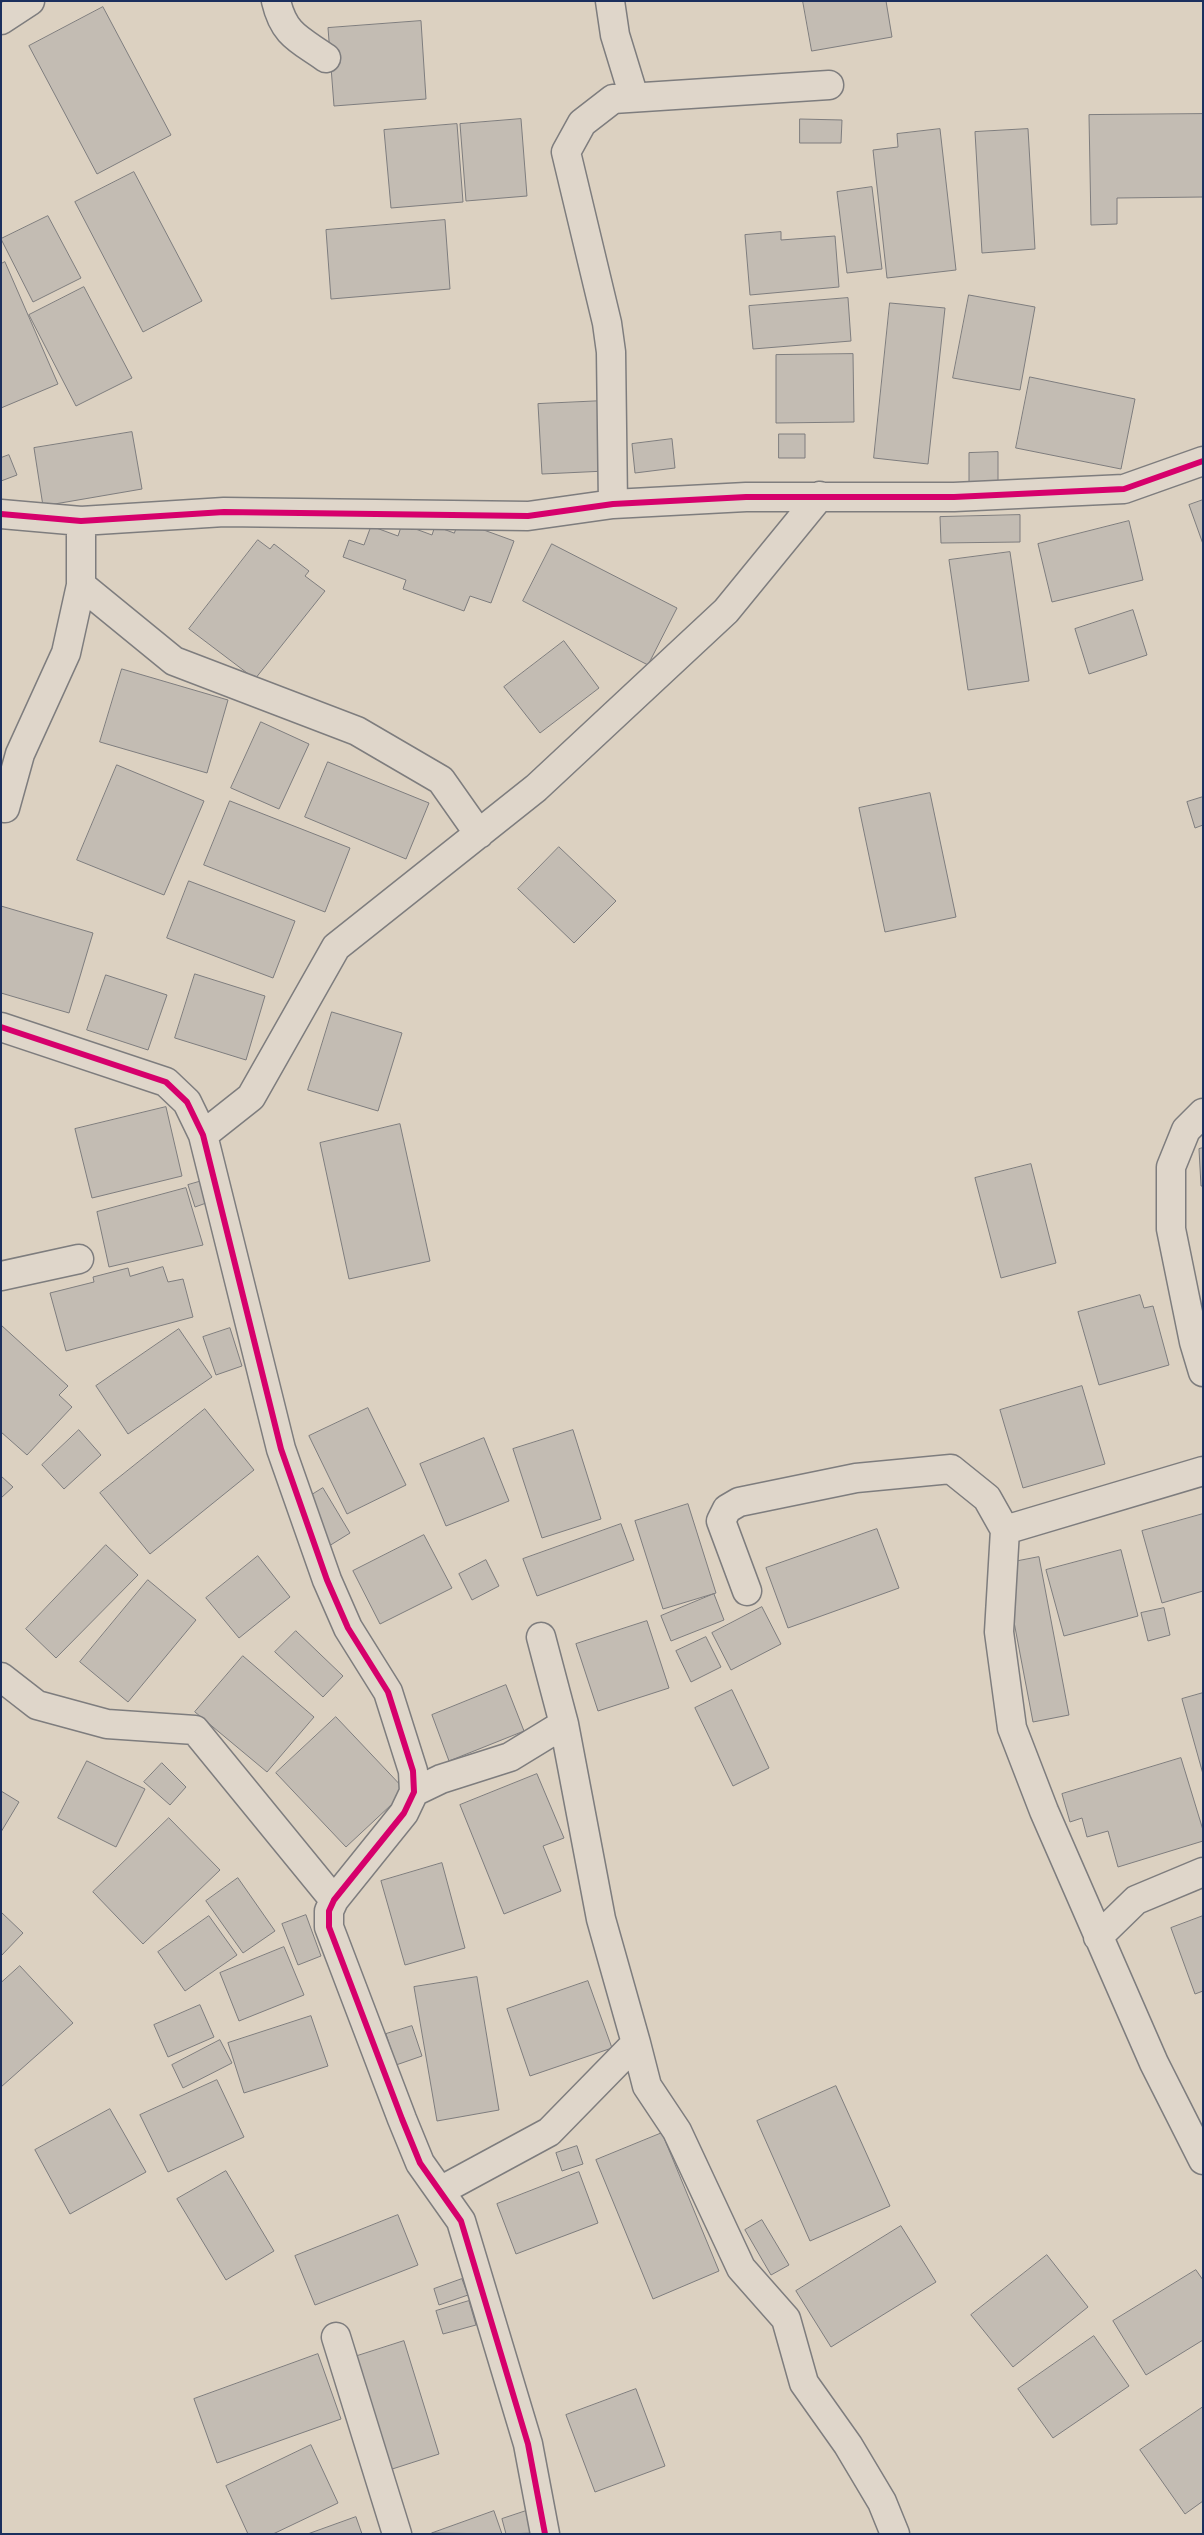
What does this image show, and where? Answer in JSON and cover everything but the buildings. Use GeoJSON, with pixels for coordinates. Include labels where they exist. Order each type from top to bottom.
{"type":"FeatureCollection","features":[{"type":"Feature","properties":{"kind":"street"},"geometry":{"type":"LineString","coordinates":[[1,20],[30,1]]}},
{"type":"Feature","properties":{"kind":"street"},"geometry":{"type":"LineString","coordinates":[[276,1],[280,20],[290,33],[326,58]]}},
{"type":"Feature","properties":{"kind":"street"},"geometry":{"type":"LineString","coordinates":[[610,1],[615,35],[634,98]]}},
{"type":"Feature","properties":{"kind":"street"},"geometry":{"type":"LineString","coordinates":[[613,504],[611,352],[607,323],[566,152],[582,124],[613,99],[829,85]]}},
{"type":"Feature","properties":{"kind":"street"},"geometry":{"type":"LineString","coordinates":[[1,514],[81,521],[224,512],[528,516],[613,504],[746,496],[954,497],[1124,489],[1203,461]]}},
{"type":"Feature","properties":{"kind":"street"},"geometry":{"type":"LineString","coordinates":[[204,1135],[251,1097],[336,947],[536,788],[726,611],[820,496]]}},
{"type":"Feature","properties":{"kind":"street"},"geometry":{"type":"LineString","coordinates":[[5,808],[20,754],[66,653],[81,585],[81,521]]}},
{"type":"Feature","properties":{"kind":"street"},"geometry":{"type":"LineString","coordinates":[[81,585],[174,661],[357,731],[441,780],[479,834]]}},
{"type":"Feature","properties":{"kind":"street"},"geometry":{"type":"LineString","coordinates":[[1,1026],[166,1082],[187,1102],[204,1135],[281,1449],[327,1580],[348,1628],[388,1692],[413,1771],[414,1792],[404,1813],[334,1900],[329,1911],[329,1927],[420,2163],[461,2221],[528,2444],[545,2534]]}},
{"type":"Feature","properties":{"kind":"street"},"geometry":{"type":"LineString","coordinates":[[1203,1113],[1186,1130],[1171,1167],[1171,1229],[1194,1342],[1203,1372]]}},
{"type":"Feature","properties":{"kind":"street"},"geometry":{"type":"LineString","coordinates":[[1,1276],[79,1258]]}},
{"type":"Feature","properties":{"kind":"street"},"geometry":{"type":"LineString","coordinates":[[747,1591],[720,1521],[727,1509],[739,1502],[856,1478],[951,1469],[988,1498],[1005,1530],[999,1632],[1012,1728],[1044,1811],[1098,1937],[1154,2063],[1203,2160]]}},
{"type":"Feature","properties":{"kind":"street"},"geometry":{"type":"LineString","coordinates":[[1005,1530],[1203,1471]]}},
{"type":"Feature","properties":{"kind":"street"},"geometry":{"type":"LineString","coordinates":[[541,1637],[564,1724],[601,1919],[647,2086],[677,2130],[741,2268],[786,2319],[804,2383],[853,2454],[882,2502],[895,2534]]}},
{"type":"Feature","properties":{"kind":"street"},"geometry":{"type":"LineString","coordinates":[[1,1677],[37,1705],[107,1724],[196,1730],[334,1900]]}},
{"type":"Feature","properties":{"kind":"street"},"geometry":{"type":"LineString","coordinates":[[414,1792],[441,1779],[510,1757],[564,1724]]}},
{"type":"Feature","properties":{"kind":"street"},"geometry":{"type":"LineString","coordinates":[[1098,1937],[1136,1900],[1203,1872]]}},
{"type":"Feature","properties":{"kind":"street"},"geometry":{"type":"LineString","coordinates":[[440,2191],[549,2132],[636,2043]]}},
{"type":"Feature","properties":{"kind":"street"},"geometry":{"type":"LineString","coordinates":[[336,2337],[398,2534]]}},
{"type":"Feature","properties":{"kind":"cycle path"},"geometry":{"type":"LineString","coordinates":[[1,514],[81,521],[224,512],[528,516],[613,504],[746,497],[954,497],[1124,489],[1203,461]]}},
{"type":"Feature","properties":{"kind":"cycle path"},"geometry":{"type":"LineString","coordinates":[[1,1027],[166,1082],[187,1102],[203,1135],[281,1449],[327,1580],[348,1628],[388,1692],[413,1771],[414,1792],[404,1813],[334,1900],[329,1911],[329,1927],[420,2163],[461,2221],[528,2444],[545,2534]]}}]}
